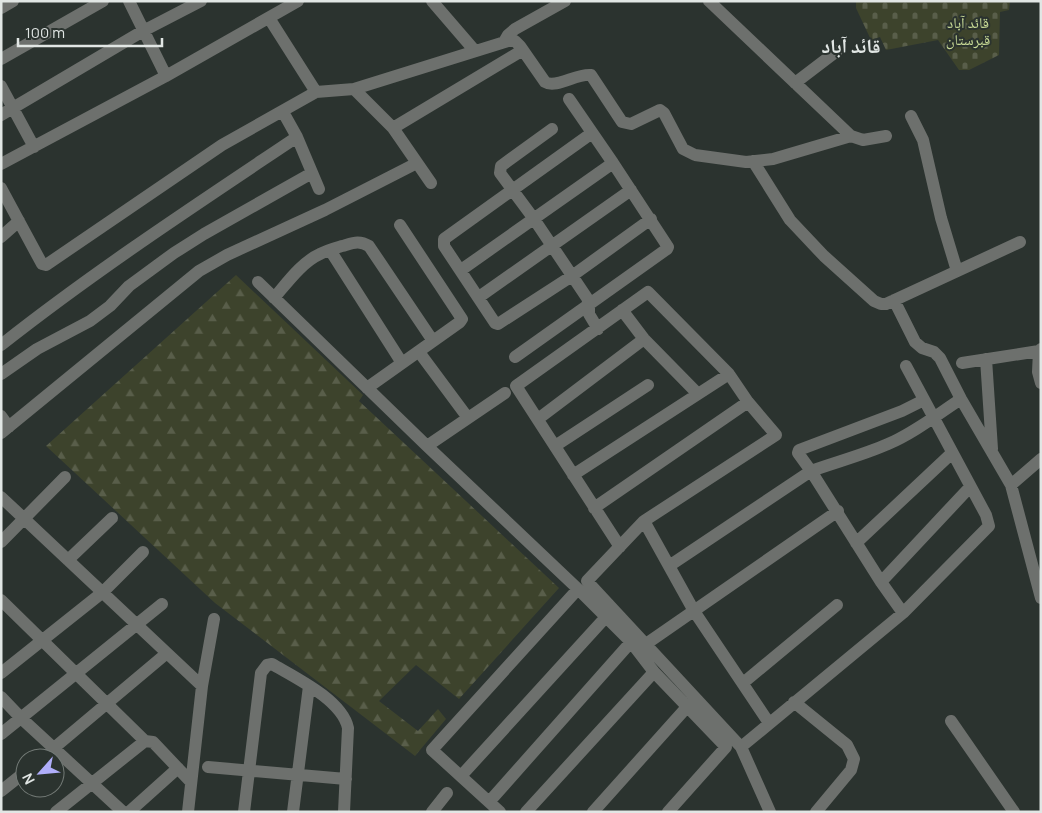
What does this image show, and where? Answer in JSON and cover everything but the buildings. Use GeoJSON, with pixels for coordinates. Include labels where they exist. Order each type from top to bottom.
{"type":"FeatureCollection","features":[{"type":"Feature","properties":{"kind":"street"},"geometry":{"type":"LineString","coordinates":[[1,8],[13,1]]}},
{"type":"Feature","properties":{"kind":"street"},"geometry":{"type":"LineString","coordinates":[[1,59],[103,1]]}},
{"type":"Feature","properties":{"kind":"street"},"geometry":{"type":"LineString","coordinates":[[129,1],[166,76]]}},
{"type":"Feature","properties":{"kind":"street"},"geometry":{"type":"LineString","coordinates":[[7,112],[144,31],[201,1]]}},
{"type":"Feature","properties":{"kind":"street"},"geometry":{"type":"LineString","coordinates":[[432,1],[475,51]]}},
{"type":"Feature","properties":{"kind":"street"},"geometry":{"type":"LineString","coordinates":[[504,42],[515,29],[565,1]]}},
{"type":"Feature","properties":{"kind":"street"},"geometry":{"type":"LineString","coordinates":[[709,1],[851,136],[864,140],[886,136]]}},
{"type":"Feature","properties":{"kind":"street"},"geometry":{"type":"LineString","coordinates":[[1,164],[166,76],[269,18],[291,3]]}},
{"type":"Feature","properties":{"kind":"street"},"geometry":{"type":"LineString","coordinates":[[269,18],[316,92]]}},
{"type":"Feature","properties":{"kind":"street"},"geometry":{"type":"LineString","coordinates":[[1,188],[42,264],[46,265],[222,145],[316,92],[354,89],[504,42],[514,41],[523,50],[545,82],[549,84],[552,85],[572,78],[591,75],[622,122],[631,124],[660,110],[664,113],[683,149],[695,155],[746,162],[773,159],[851,136]]}},
{"type":"Feature","properties":{"kind":"street"},"geometry":{"type":"LineString","coordinates":[[394,128],[523,50]]}},
{"type":"Feature","properties":{"kind":"street"},"geometry":{"type":"LineString","coordinates":[[795,83],[836,51]]}},
{"type":"Feature","properties":{"kind":"street"},"geometry":{"type":"LineString","coordinates":[[1,86],[7,112],[34,147]]}},
{"type":"Feature","properties":{"kind":"street"},"geometry":{"type":"LineString","coordinates":[[354,89],[394,128],[431,183]]}},
{"type":"Feature","properties":{"kind":"street"},"geometry":{"type":"LineString","coordinates":[[515,357],[667,249],[668,244],[569,99]]}},
{"type":"Feature","properties":{"kind":"street"},"geometry":{"type":"LineString","coordinates":[[283,112],[297,137],[319,189]]}},
{"type":"Feature","properties":{"kind":"street"},"geometry":{"type":"LineString","coordinates":[[911,116],[923,140],[941,218],[957,271]]}},
{"type":"Feature","properties":{"kind":"street"},"geometry":{"type":"LineString","coordinates":[[552,130],[501,166],[500,174],[534,219],[587,298],[589,314],[598,329]]}},
{"type":"Feature","properties":{"kind":"street"},"geometry":{"type":"LineString","coordinates":[[592,133],[444,239],[444,246],[495,323],[498,324],[572,276],[651,219]]}},
{"type":"Feature","properties":{"kind":"street"},"geometry":{"type":"LineString","coordinates":[[1,345],[62,298],[297,137]]}},
{"type":"Feature","properties":{"kind":"street"},"geometry":{"type":"LineString","coordinates":[[753,161],[790,220],[824,256],[878,303],[886,304],[1020,242]]}},
{"type":"Feature","properties":{"kind":"street"},"geometry":{"type":"LineString","coordinates":[[1,416],[5,430],[199,271],[227,255],[325,210],[417,163]]}},
{"type":"Feature","properties":{"kind":"street"},"geometry":{"type":"LineString","coordinates":[[461,270],[613,163]]}},
{"type":"Feature","properties":{"kind":"street"},"geometry":{"type":"LineString","coordinates":[[1,374],[37,349],[90,321],[110,306],[129,286],[174,253],[312,173]]}},
{"type":"Feature","properties":{"kind":"street"},"geometry":{"type":"LineString","coordinates":[[479,297],[631,190]]}},
{"type":"Feature","properties":{"kind":"street"},"geometry":{"type":"LineString","coordinates":[[1,238],[19,221]]}},
{"type":"Feature","properties":{"kind":"street"},"geometry":{"type":"LineString","coordinates":[[367,388],[462,319],[400,225]]}},
{"type":"Feature","properties":{"kind":"street"},"geometry":{"type":"LineString","coordinates":[[274,298],[314,257],[356,241],[364,243],[369,246],[433,341]]}},
{"type":"Feature","properties":{"kind":"street"},"geometry":{"type":"LineString","coordinates":[[330,250],[402,363]]}},
{"type":"Feature","properties":{"kind":"street"},"geometry":{"type":"LineString","coordinates":[[258,282],[578,589],[631,642],[654,672],[726,747],[668,812]]}},
{"type":"Feature","properties":{"kind":"street"},"geometry":{"type":"LineString","coordinates":[[620,547],[516,386],[648,292],[729,374],[748,402],[776,435],[644,521],[620,547],[587,581],[741,747],[770,812]]}},
{"type":"Feature","properties":{"kind":"street"},"geometry":{"type":"LineString","coordinates":[[894,300],[915,342],[922,348],[937,354],[1011,484],[1041,598]]}},
{"type":"Feature","properties":{"kind":"street"},"geometry":{"type":"LineString","coordinates":[[622,310],[644,339],[698,394]]}},
{"type":"Feature","properties":{"kind":"street"},"geometry":{"type":"LineString","coordinates":[[538,419],[644,339]]}},
{"type":"Feature","properties":{"kind":"street"},"geometry":{"type":"LineString","coordinates":[[962,363],[1040,350],[1038,372],[1041,383]]}},
{"type":"Feature","properties":{"kind":"street"},"geometry":{"type":"LineString","coordinates":[[419,352],[468,418]]}},
{"type":"Feature","properties":{"kind":"street"},"geometry":{"type":"LineString","coordinates":[[986,360],[992,452]]}},
{"type":"Feature","properties":{"kind":"street"},"geometry":{"type":"LineString","coordinates":[[741,747],[903,613],[990,526],[906,366]]}},
{"type":"Feature","properties":{"kind":"street"},"geometry":{"type":"LineString","coordinates":[[573,475],[729,374]]}},
{"type":"Feature","properties":{"kind":"street"},"geometry":{"type":"LineString","coordinates":[[555,446],[648,385]]}},
{"type":"Feature","properties":{"kind":"street"},"geometry":{"type":"LineString","coordinates":[[427,446],[505,393]]}},
{"type":"Feature","properties":{"kind":"street"},"geometry":{"type":"LineString","coordinates":[[669,566],[811,471],[888,444],[961,399]]}},
{"type":"Feature","properties":{"kind":"street"},"geometry":{"type":"LineString","coordinates":[[903,613],[856,543],[838,511],[798,453],[799,450],[902,411],[924,400]]}},
{"type":"Feature","properties":{"kind":"street"},"geometry":{"type":"LineString","coordinates":[[594,508],[748,402]]}},
{"type":"Feature","properties":{"kind":"street"},"geometry":{"type":"LineString","coordinates":[[856,543],[952,453]]}},
{"type":"Feature","properties":{"kind":"street"},"geometry":{"type":"LineString","coordinates":[[1011,484],[1041,459]]}},
{"type":"Feature","properties":{"kind":"street"},"geometry":{"type":"LineString","coordinates":[[1,542],[65,477]]}},
{"type":"Feature","properties":{"kind":"street"},"geometry":{"type":"LineString","coordinates":[[881,582],[970,487]]}},
{"type":"Feature","properties":{"kind":"street"},"geometry":{"type":"LineString","coordinates":[[1,497],[202,686]]}},
{"type":"Feature","properties":{"kind":"street"},"geometry":{"type":"LineString","coordinates":[[646,644],[838,511]]}},
{"type":"Feature","properties":{"kind":"street"},"geometry":{"type":"LineString","coordinates":[[68,560],[112,518]]}},
{"type":"Feature","properties":{"kind":"street"},"geometry":{"type":"LineString","coordinates":[[644,521],[694,611],[769,723]]}},
{"type":"Feature","properties":{"kind":"street"},"geometry":{"type":"LineString","coordinates":[[1,673],[103,592],[143,552]]}},
{"type":"Feature","properties":{"kind":"street"},"geometry":{"type":"LineString","coordinates":[[500,812],[432,750],[578,589]]}},
{"type":"Feature","properties":{"kind":"street"},"geometry":{"type":"LineString","coordinates":[[1,600],[145,741],[153,742],[191,782]]}},
{"type":"Feature","properties":{"kind":"street"},"geometry":{"type":"LineString","coordinates":[[1,734],[162,604]]}},
{"type":"Feature","properties":{"kind":"street"},"geometry":{"type":"LineString","coordinates":[[743,683],[837,605]]}},
{"type":"Feature","properties":{"kind":"street"},"geometry":{"type":"LineString","coordinates":[[461,776],[605,618]]}},
{"type":"Feature","properties":{"kind":"street"},"geometry":{"type":"LineString","coordinates":[[188,812],[202,686],[214,619]]}},
{"type":"Feature","properties":{"kind":"street"},"geometry":{"type":"LineString","coordinates":[[489,802],[631,642]]}},
{"type":"Feature","properties":{"kind":"street"},"geometry":{"type":"LineString","coordinates":[[1,697],[54,748],[166,653]]}},
{"type":"Feature","properties":{"kind":"street"},"geometry":{"type":"LineString","coordinates":[[244,812],[261,673],[263,668],[272,664],[309,686],[340,711],[346,720],[348,728],[344,812]]}},
{"type":"Feature","properties":{"kind":"street"},"geometry":{"type":"LineString","coordinates":[[526,812],[654,672]]}},
{"type":"Feature","properties":{"kind":"street"},"geometry":{"type":"LineString","coordinates":[[293,812],[309,686]]}},
{"type":"Feature","properties":{"kind":"street"},"geometry":{"type":"LineString","coordinates":[[794,702],[847,745],[854,759],[851,770],[816,812]]}},
{"type":"Feature","properties":{"kind":"street"},"geometry":{"type":"LineString","coordinates":[[592,812],[687,707]]}},
{"type":"Feature","properties":{"kind":"street"},"geometry":{"type":"LineString","coordinates":[[951,722],[1014,812]]}},
{"type":"Feature","properties":{"kind":"street"},"geometry":{"type":"LineString","coordinates":[[56,812],[145,741]]}},
{"type":"Feature","properties":{"kind":"street"},"geometry":{"type":"LineString","coordinates":[[65,758],[123,812]]}},
{"type":"Feature","properties":{"kind":"street"},"geometry":{"type":"LineString","coordinates":[[208,766],[346,779]]}},
{"type":"Feature","properties":{"kind":"street"},"geometry":{"type":"LineString","coordinates":[[129,812],[178,768]]}},
{"type":"Feature","properties":{"kind":"street"},"geometry":{"type":"LineString","coordinates":[[1,791],[15,780]]}},
{"type":"Feature","properties":{"kind":"street"},"geometry":{"type":"LineString","coordinates":[[432,812],[447,793]]}},
{"type":"Feature","properties":{"kind":"green space","name":"قائد آباد قبرستان"},"geometry":{"type":"Polygon","coordinates":[[[856,1],[1010,1],[1009,10],[1000,12],[999,55],[969,70],[959,70],[938,40],[886,50],[880,37],[871,40],[856,8],[856,1]]]}},
{"type":"Feature","properties":{"kind":"green space"},"geometry":{"type":"Polygon","coordinates":[[[236,275],[363,395],[359,401],[559,588],[459,699],[416,665],[379,701],[418,731],[438,709],[446,719],[415,756],[215,603],[46,446],[236,275]]]}},
{"type":"Feature","properties":{"kind":"district","name":"قائد آباد"},"geometry":{"type":"Point","coordinates":[851,46]}}]}
